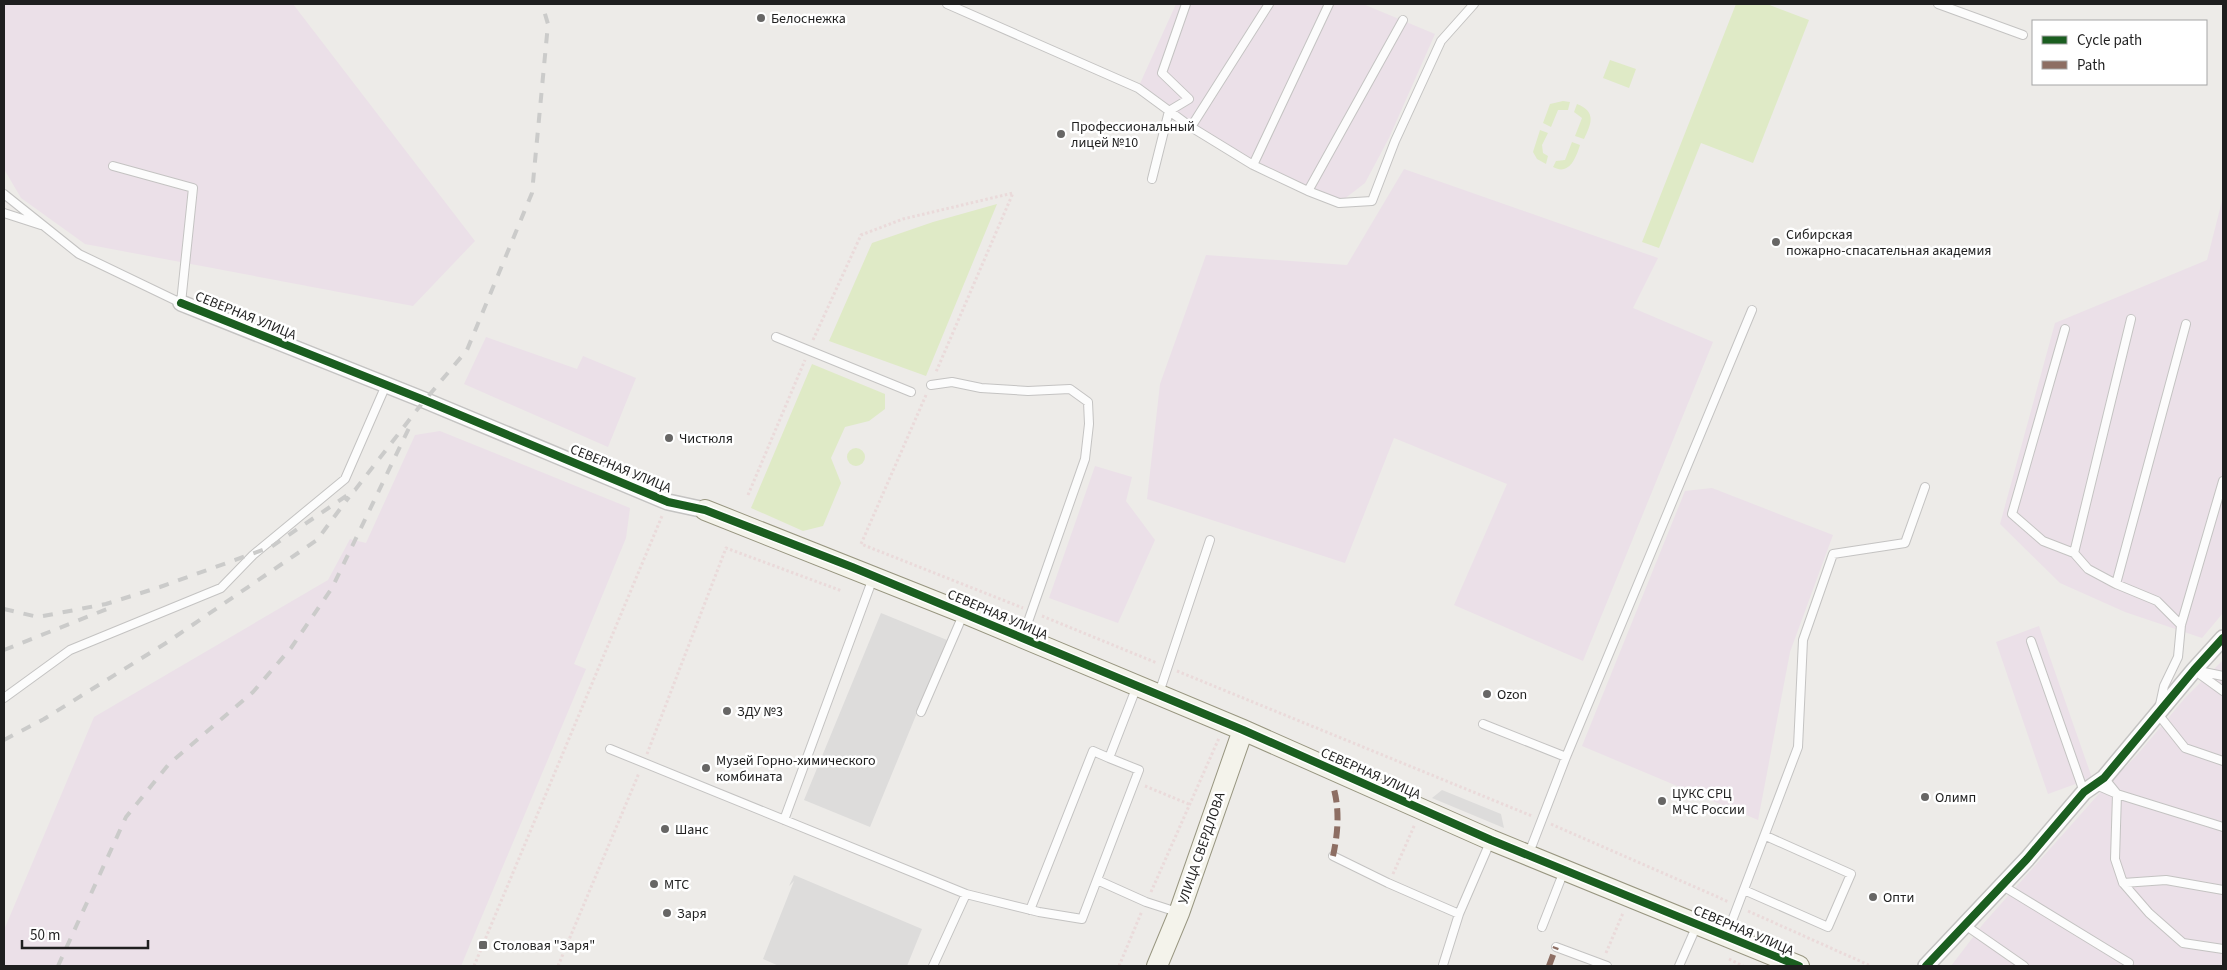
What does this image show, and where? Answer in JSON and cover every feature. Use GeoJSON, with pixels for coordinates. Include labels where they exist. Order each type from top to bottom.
{"type":"FeatureCollection","features":[{"type":"Feature","properties":{"kind":"street","name":"СЕВЕРНАЯ УЛИЦА"},"geometry":{"type":"LineString","coordinates":[[182,303],[386,384],[668,502],[705,510],[964,613],[1159,695],[1239,737],[1698,924],[1786,964]]}},
{"type":"Feature","properties":{"kind":"street"},"geometry":{"type":"LineString","coordinates":[[1926,966],[2003,886],[2158,714],[2223,638]]}},
{"type":"Feature","properties":{"kind":"street","name":"УЛИЦА СВЕРДЛОВА"},"geometry":{"type":"LineString","coordinates":[[1157,966],[1179,913],[1239,737]]}},
{"type":"Feature","properties":{"kind":"lane"},"geometry":{"type":"LineString","coordinates":[[947,4],[1138,88],[1191,127],[1253,165],[1339,204],[1372,201],[1395,141],[1441,40],[1474,4]]}},
{"type":"Feature","properties":{"kind":"lane"},"geometry":{"type":"LineString","coordinates":[[1152,179],[1169,111],[1189,99],[1162,73],[1186,4]]}},
{"type":"Feature","properties":{"kind":"lane"},"geometry":{"type":"LineString","coordinates":[[1191,127],[1269,4]]}},
{"type":"Feature","properties":{"kind":"lane"},"geometry":{"type":"LineString","coordinates":[[1253,165],[1329,4]]}},
{"type":"Feature","properties":{"kind":"lane"},"geometry":{"type":"LineString","coordinates":[[1938,4],[2023,35]]}},
{"type":"Feature","properties":{"kind":"lane"},"geometry":{"type":"LineString","coordinates":[[1308,191],[1403,20]]}},
{"type":"Feature","properties":{"kind":"lane"},"geometry":{"type":"LineString","coordinates":[[4,194],[79,254],[182,303],[193,188],[113,166]]}},
{"type":"Feature","properties":{"kind":"lane"},"geometry":{"type":"LineString","coordinates":[[4,214],[45,226]]}},
{"type":"Feature","properties":{"kind":"lane"},"geometry":{"type":"LineString","coordinates":[[1528,855],[1566,757],[1752,310]]}},
{"type":"Feature","properties":{"kind":"lane"},"geometry":{"type":"LineString","coordinates":[[2074,553],[2131,319]]}},
{"type":"Feature","properties":{"kind":"lane"},"geometry":{"type":"LineString","coordinates":[[2116,584],[2186,324]]}},
{"type":"Feature","properties":{"kind":"lane"},"geometry":{"type":"LineString","coordinates":[[2065,329],[2012,514],[2043,541],[2074,553],[2088,569],[2116,584],[2157,601],[2181,626]]}},
{"type":"Feature","properties":{"kind":"lane"},"geometry":{"type":"LineString","coordinates":[[776,337],[911,392]]}},
{"type":"Feature","properties":{"kind":"lane"},"geometry":{"type":"LineString","coordinates":[[931,385],[952,382],[981,388],[1028,391],[1070,389],[1088,402],[1089,424],[1085,459],[1022,638]]}},
{"type":"Feature","properties":{"kind":"lane"},"geometry":{"type":"LineString","coordinates":[[4,698],[70,650],[221,588],[253,554],[345,479],[386,384]]}},
{"type":"Feature","properties":{"kind":"lane"},"geometry":{"type":"LineString","coordinates":[[2223,481],[2181,626],[2178,657],[2164,686],[2158,714],[2185,748],[2223,761]]}},
{"type":"Feature","properties":{"kind":"lane"},"geometry":{"type":"LineString","coordinates":[[1726,936],[1766,836],[1798,747],[1803,640],[1834,554],[1904,543],[1925,487]]}},
{"type":"Feature","properties":{"kind":"lane"},"geometry":{"type":"LineString","coordinates":[[1159,695],[1210,540]]}},
{"type":"Feature","properties":{"kind":"lane"},"geometry":{"type":"LineString","coordinates":[[784,820],[874,576]]}},
{"type":"Feature","properties":{"kind":"lane"},"geometry":{"type":"LineString","coordinates":[[921,712],[964,613]]}},
{"type":"Feature","properties":{"kind":"lane"},"geometry":{"type":"LineString","coordinates":[[2031,641],[2094,785],[2223,827]]}},
{"type":"Feature","properties":{"kind":"lane"},"geometry":{"type":"LineString","coordinates":[[2194,670],[2223,676]]}},
{"type":"Feature","properties":{"kind":"lane"},"geometry":{"type":"LineString","coordinates":[[2194,670],[2223,691]]}},
{"type":"Feature","properties":{"kind":"lane"},"geometry":{"type":"LineString","coordinates":[[1109,758],[1137,686]]}},
{"type":"Feature","properties":{"kind":"lane"},"geometry":{"type":"LineString","coordinates":[[1483,724],[1566,757]]}},
{"type":"Feature","properties":{"kind":"lane"},"geometry":{"type":"LineString","coordinates":[[610,749],[966,894],[1030,910],[1082,919],[1139,770],[1093,751],[1030,910]]}},
{"type":"Feature","properties":{"kind":"lane"},"geometry":{"type":"LineString","coordinates":[[2094,785],[2117,794]]}},
{"type":"Feature","properties":{"kind":"lane"},"geometry":{"type":"LineString","coordinates":[[2117,794],[2114,859],[2122,883],[2149,913],[2183,943],[2223,949]]}},
{"type":"Feature","properties":{"kind":"lane"},"geometry":{"type":"LineString","coordinates":[[1744,890],[1828,927],[1851,874],[1766,836]]}},
{"type":"Feature","properties":{"kind":"lane"},"geometry":{"type":"LineString","coordinates":[[1443,965],[1459,914],[1491,840]]}},
{"type":"Feature","properties":{"kind":"lane"},"geometry":{"type":"LineString","coordinates":[[1333,856],[1388,883],[1459,914]]}},
{"type":"Feature","properties":{"kind":"lane"},"geometry":{"type":"LineString","coordinates":[[1542,927],[1565,869]]}},
{"type":"Feature","properties":{"kind":"lane"},"geometry":{"type":"LineString","coordinates":[[1097,880],[1146,902],[1179,913]]}},
{"type":"Feature","properties":{"kind":"lane"},"geometry":{"type":"LineString","coordinates":[[2122,883],[2166,880],[2223,890]]}},
{"type":"Feature","properties":{"kind":"lane"},"geometry":{"type":"LineString","coordinates":[[2003,886],[2129,963]]}},
{"type":"Feature","properties":{"kind":"lane"},"geometry":{"type":"LineString","coordinates":[[933,966],[966,894]]}},
{"type":"Feature","properties":{"kind":"lane"},"geometry":{"type":"LineString","coordinates":[[1679,966],[1698,924]]}},
{"type":"Feature","properties":{"kind":"lane"},"geometry":{"type":"LineString","coordinates":[[1965,925],[2024,966]]}},
{"type":"Feature","properties":{"kind":"lane"},"geometry":{"type":"LineString","coordinates":[[1556,947],[1604,965]]}},
{"type":"Feature","properties":{"kind":"path"},"geometry":{"type":"LineString","coordinates":[[748,495],[861,235],[902,219],[1013,193],[861,544]]}},
{"type":"Feature","properties":{"kind":"path"},"geometry":{"type":"LineString","coordinates":[[474,966],[668,502]]}},
{"type":"Feature","properties":{"kind":"path"},"geometry":{"type":"LineString","coordinates":[[558,966],[644,763],[726,548],[842,591]]}},
{"type":"Feature","properties":{"kind":"path"},"geometry":{"type":"LineString","coordinates":[[1177,671],[1216,687]]}},
{"type":"Feature","properties":{"kind":"path"},"geometry":{"type":"LineString","coordinates":[[1119,966],[1219,737],[1239,737]]}},
{"type":"Feature","properties":{"kind":"path"},"geometry":{"type":"LineString","coordinates":[[1142,785],[1191,804]]}},
{"type":"Feature","properties":{"kind":"path"},"geometry":{"type":"LineString","coordinates":[[1388,883],[1416,822]]}},
{"type":"Feature","properties":{"kind":"path"},"geometry":{"type":"LineString","coordinates":[[1616,909],[1632,916]]}},
{"type":"Feature","properties":{"kind":"path"},"geometry":{"type":"LineString","coordinates":[[1604,965],[1624,912]]}},
{"type":"Feature","properties":{"kind":"path"},"geometry":{"type":"LineString","coordinates":[[1726,958],[1744,966]]}},
{"type":"Feature","properties":{"kind":"shaded area"},"geometry":{"type":"Polygon","coordinates":[[[4,4],[293,4],[475,241],[413,306],[85,244],[21,198],[4,169],[4,4]]]}},
{"type":"Feature","properties":{"kind":"shaded area"},"geometry":{"type":"Polygon","coordinates":[[[1176,4],[1363,4],[1435,34],[1389,138],[1365,183],[1339,203],[1253,165],[1138,88],[1176,4]]]}},
{"type":"Feature","properties":{"kind":"shaded area"},"geometry":{"type":"Polygon","coordinates":[[[1404,169],[1658,258],[1633,308],[1713,342],[1583,661],[1454,605],[1507,484],[1394,438],[1345,563],[1147,499],[1160,384],[1206,255],[1347,265],[1404,169]]]}},
{"type":"Feature","properties":{"kind":"shaded area"},"geometry":{"type":"Polygon","coordinates":[[[2223,197],[2223,613],[2202,638],[2125,612],[2060,583],[2000,524],[2055,323],[2207,260],[2223,197]]]}},
{"type":"Feature","properties":{"kind":"shaded area"},"geometry":{"type":"Polygon","coordinates":[[[486,337],[577,369],[583,356],[636,378],[608,447],[464,384],[486,337]]]}},
{"type":"Feature","properties":{"kind":"shaded area"},"geometry":{"type":"Polygon","coordinates":[[[440,431],[630,508],[626,538],[574,664],[586,669],[461,966],[4,966],[4,930],[94,717],[328,580],[350,539],[366,543],[415,435],[440,431]]]}},
{"type":"Feature","properties":{"kind":"shaded area"},"geometry":{"type":"Polygon","coordinates":[[[1095,466],[1132,477],[1126,501],[1155,540],[1118,623],[1049,598],[1095,466]]]}},
{"type":"Feature","properties":{"kind":"shaded area"},"geometry":{"type":"Polygon","coordinates":[[[1712,488],[1833,535],[1790,652],[1758,820],[1582,746],[1685,491],[1712,488]]]}},
{"type":"Feature","properties":{"kind":"shaded area"},"geometry":{"type":"Polygon","coordinates":[[[881,613],[947,640],[870,827],[804,800],[881,613]]]}},
{"type":"Feature","properties":{"kind":"shaded area"},"geometry":{"type":"Polygon","coordinates":[[[2039,626],[2092,778],[2048,794],[1996,642],[2039,626]]]}},
{"type":"Feature","properties":{"kind":"shaded area"},"geometry":{"type":"Polygon","coordinates":[[[2223,660],[2223,966],[1951,966],[1983,924],[2097,796],[2137,755],[2185,698],[2223,660]]]}},
{"type":"Feature","properties":{"kind":"shaded area"},"geometry":{"type":"Polygon","coordinates":[[[1442,790],[1501,814],[1504,828],[1432,798],[1442,790]]]}},
{"type":"Feature","properties":{"kind":"shaded area"},"geometry":{"type":"Polygon","coordinates":[[[794,875],[922,929],[907,966],[779,966],[763,959],[794,881],[789,886],[794,875]]]}},
{"type":"Feature","properties":{"kind":"green space"},"geometry":{"type":"Polygon","coordinates":[[[1736,4],[1767,4],[1809,20],[1753,163],[1701,143],[1659,248],[1642,242],[1736,4]]]}},
{"type":"Feature","properties":{"kind":"green space"},"geometry":{"type":"Polygon","coordinates":[[[1610,60],[1636,69],[1629,88],[1603,78],[1610,60]]]}},
{"type":"Feature","properties":{"kind":"green space"},"geometry":{"type":"Polygon","coordinates":[[[1563,101],[1570,102],[1568,110],[1558,110],[1551,127],[1543,123],[1550,104],[1563,101]]]}},
{"type":"Feature","properties":{"kind":"green space"},"geometry":{"type":"Polygon","coordinates":[[[1577,104],[1588,111],[1591,119],[1584,139],[1575,136],[1582,118],[1574,112],[1577,104]]]}},
{"type":"Feature","properties":{"kind":"green space"},"geometry":{"type":"Polygon","coordinates":[[[1540,130],[1548,133],[1542,145],[1543,153],[1548,156],[1546,164],[1537,159],[1533,152],[1540,130]]]}},
{"type":"Feature","properties":{"kind":"green space"},"geometry":{"type":"Polygon","coordinates":[[[1572,142],[1580,145],[1571,164],[1563,169],[1553,167],[1556,161],[1565,160],[1572,142]]]}},
{"type":"Feature","properties":{"kind":"green space"},"geometry":{"type":"Polygon","coordinates":[[[997,204],[926,376],[829,341],[872,243],[933,222],[997,204]]]}},
{"type":"Feature","properties":{"kind":"green space"},"geometry":{"type":"Polygon","coordinates":[[[812,364],[885,394],[885,409],[869,421],[845,427],[831,458],[841,483],[823,526],[803,531],[751,508],[812,364]]]}},
{"type":"Feature","properties":{"kind":"green space"},"geometry":{"type":"Polygon","coordinates":[[[856,448],[862,451],[865,457],[862,463],[856,466],[850,463],[847,457],[850,451],[856,448]]]}},
{"type":"Feature","properties":{"kind":"railway"},"geometry":{"type":"LineString","coordinates":[[4,609],[38,617],[106,604],[160,587],[271,547],[355,490],[420,406],[467,350],[532,193],[548,24],[542,4]]}},
{"type":"Feature","properties":{"kind":"railway"},"geometry":{"type":"LineString","coordinates":[[58,966],[126,817],[169,764],[253,692],[291,648],[332,588],[410,426]]}},
{"type":"Feature","properties":{"kind":"railway"},"geometry":{"type":"LineString","coordinates":[[4,740],[44,719],[166,643],[317,540],[349,497]]}},
{"type":"Feature","properties":{"kind":"railway"},"geometry":{"type":"LineString","coordinates":[[4,650],[107,609]]}},
{"type":"Feature","properties":{"kind":"marked path"},"geometry":{"type":"LineString","coordinates":[[1333,786],[1337,803],[1338,821],[1333,856]]}},
{"type":"Feature","properties":{"kind":"marked path"},"geometry":{"type":"LineString","coordinates":[[1549,966],[1556,947]]}},
{"type":"Feature","properties":{"kind":"cycle path"},"geometry":{"type":"LineString","coordinates":[[181,303],[424,400],[668,502],[705,510],[852,567],[1243,730],[1491,840],[1799,966]]}},
{"type":"Feature","properties":{"kind":"cycle path"},"geometry":{"type":"LineString","coordinates":[[1926,966],[2027,859],[2084,792],[2104,778],[2223,638]]}},
{"type":"Feature","properties":{"kind":"place","name":"Белоснежка"},"geometry":{"type":"Point","coordinates":[761,18]}},
{"type":"Feature","properties":{"kind":"place","name":"Профессиональный лицей №10"},"geometry":{"type":"Point","coordinates":[1061,134]}},
{"type":"Feature","properties":{"kind":"place","name":"Сибирская пожарно-спасательная академия"},"geometry":{"type":"Point","coordinates":[1776,242]}},
{"type":"Feature","properties":{"kind":"place","name":"Чистюля"},"geometry":{"type":"Point","coordinates":[669,438]}},
{"type":"Feature","properties":{"kind":"place","name":"Ozon"},"geometry":{"type":"Point","coordinates":[1487,694]}},
{"type":"Feature","properties":{"kind":"place","name":"ЗДУ №3"},"geometry":{"type":"Point","coordinates":[727,711]}},
{"type":"Feature","properties":{"kind":"place","name":"Музей Горно-химического комбината"},"geometry":{"type":"Point","coordinates":[706,768]}},
{"type":"Feature","properties":{"kind":"place","name":"Олимп"},"geometry":{"type":"Point","coordinates":[1925,797]}},
{"type":"Feature","properties":{"kind":"place","name":"ЦУКС СРЦ МЧС России"},"geometry":{"type":"Point","coordinates":[1662,801]}},
{"type":"Feature","properties":{"kind":"place","name":"Шанс"},"geometry":{"type":"Point","coordinates":[665,829]}},
{"type":"Feature","properties":{"kind":"place","name":"МТС"},"geometry":{"type":"Point","coordinates":[654,884]}},
{"type":"Feature","properties":{"kind":"place","name":"Опти"},"geometry":{"type":"Point","coordinates":[1873,897]}},
{"type":"Feature","properties":{"kind":"place","name":"Заря"},"geometry":{"type":"Point","coordinates":[667,913]}},
{"type":"Feature","properties":{"kind":"place","name":"Столовая \"Заря\""},"geometry":{"type":"Point","coordinates":[483,945]}}]}
